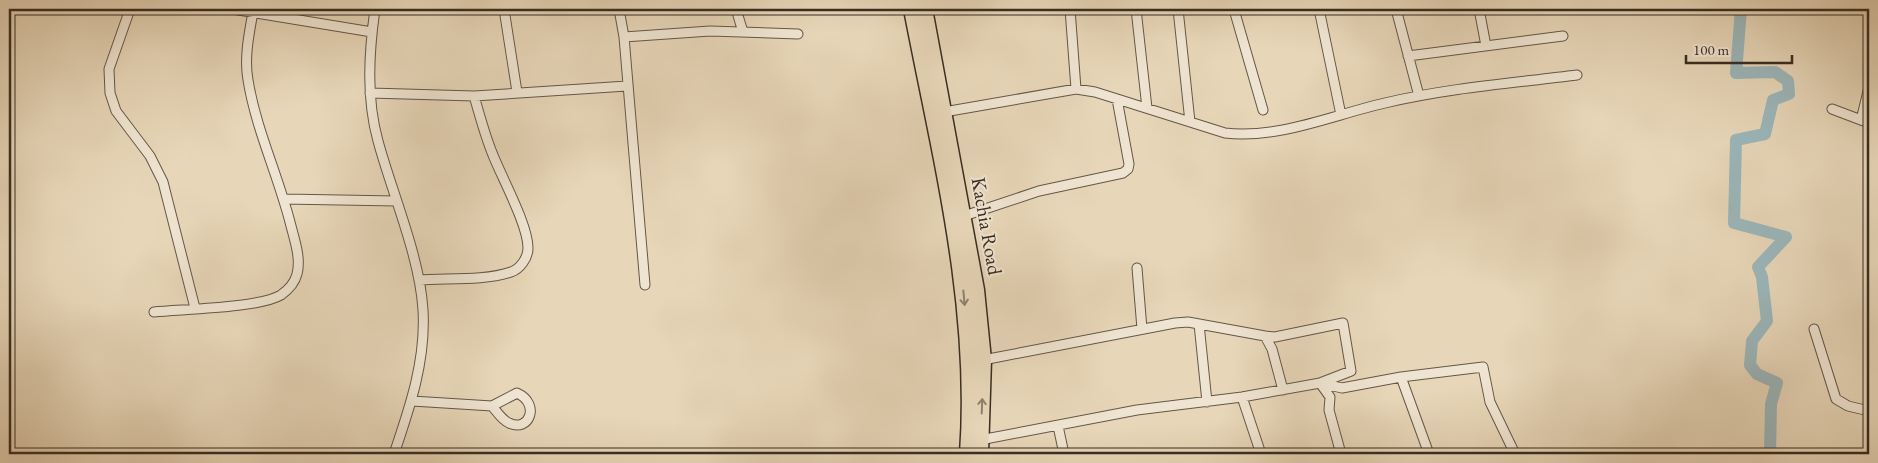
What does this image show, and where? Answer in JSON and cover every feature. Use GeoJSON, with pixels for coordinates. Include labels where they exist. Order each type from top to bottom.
{"type":"FeatureCollection","features":[{"type":"Feature","properties":{"kind":"highway","name":"Kachia Road"},"geometry":{"type":"LineString","coordinates":[[912,9],[963,281],[968,346],[968,454]]}},
{"type":"Feature","properties":{"kind":"highway","name":"Kachia Road"},"geometry":{"type":"LineString","coordinates":[[924,9],[964,216],[976,290],[983,360],[980,447]]}},
{"type":"Feature","properties":{"kind":"street"},"geometry":{"type":"LineString","coordinates":[[130,9],[109,68],[110,94],[116,111],[150,156],[163,182],[195,308]]}},
{"type":"Feature","properties":{"kind":"street"},"geometry":{"type":"LineString","coordinates":[[232,9],[372,32]]}},
{"type":"Feature","properties":{"kind":"street"},"geometry":{"type":"LineString","coordinates":[[375,9],[372,32],[370,93],[378,140],[419,280],[423,309],[423,344],[412,401],[394,454]]}},
{"type":"Feature","properties":{"kind":"street"},"geometry":{"type":"LineString","coordinates":[[504,9],[517,92]]}},
{"type":"Feature","properties":{"kind":"street"},"geometry":{"type":"LineString","coordinates":[[619,9],[624,38],[645,285]]}},
{"type":"Feature","properties":{"kind":"street"},"geometry":{"type":"LineString","coordinates":[[736,9],[743,32]]}},
{"type":"Feature","properties":{"kind":"street"},"geometry":{"type":"LineString","coordinates":[[1070,9],[1076,89]]}},
{"type":"Feature","properties":{"kind":"street"},"geometry":{"type":"LineString","coordinates":[[1136,9],[1147,108]]}},
{"type":"Feature","properties":{"kind":"street"},"geometry":{"type":"LineString","coordinates":[[1178,9],[1190,122]]}},
{"type":"Feature","properties":{"kind":"street"},"geometry":{"type":"LineString","coordinates":[[1232,9],[1235,13],[1263,110]]}},
{"type":"Feature","properties":{"kind":"street"},"geometry":{"type":"LineString","coordinates":[[1319,9],[1341,115]]}},
{"type":"Feature","properties":{"kind":"street"},"geometry":{"type":"LineString","coordinates":[[1396,9],[1419,96]]}},
{"type":"Feature","properties":{"kind":"street"},"geometry":{"type":"LineString","coordinates":[[1479,9],[1486,46]]}},
{"type":"Feature","properties":{"kind":"street"},"geometry":{"type":"LineString","coordinates":[[154,312],[263,303],[281,294],[292,285],[298,274],[298,252],[284,199],[258,121],[248,79],[248,41],[253,12]]}},
{"type":"Feature","properties":{"kind":"street"},"geometry":{"type":"LineString","coordinates":[[624,38],[710,31],[798,34]]}},
{"type":"Feature","properties":{"kind":"street"},"geometry":{"type":"LineString","coordinates":[[1408,56],[1562,36]]}},
{"type":"Feature","properties":{"kind":"street"},"geometry":{"type":"LineString","coordinates":[[944,112],[1076,89],[1095,92],[1226,133],[1243,135],[1275,133],[1419,96],[1577,75]]}},
{"type":"Feature","properties":{"kind":"street"},"geometry":{"type":"LineString","coordinates":[[370,93],[474,96],[627,86]]}},
{"type":"Feature","properties":{"kind":"street"},"geometry":{"type":"LineString","coordinates":[[1832,110],[1865,122],[1869,87]]}},
{"type":"Feature","properties":{"kind":"street"},"geometry":{"type":"LineString","coordinates":[[419,280],[477,277],[512,272],[523,263],[527,255],[528,248],[523,226],[492,152],[474,96]]}},
{"type":"Feature","properties":{"kind":"street"},"geometry":{"type":"LineString","coordinates":[[964,216],[1039,191],[1123,173],[1128,169],[1129,164],[1116,99]]}},
{"type":"Feature","properties":{"kind":"street"},"geometry":{"type":"LineString","coordinates":[[284,199],[396,201]]}},
{"type":"Feature","properties":{"kind":"street"},"geometry":{"type":"LineString","coordinates":[[1138,268],[1142,329]]}},
{"type":"Feature","properties":{"kind":"street"},"geometry":{"type":"LineString","coordinates":[[980,447],[1058,426],[1137,410],[1242,397],[1320,383],[1351,371],[1343,323],[1275,337],[1188,322],[1176,323],[983,360]]}},
{"type":"Feature","properties":{"kind":"street"},"geometry":{"type":"LineString","coordinates":[[1199,324],[1207,402]]}},
{"type":"Feature","properties":{"kind":"street"},"geometry":{"type":"LineString","coordinates":[[1814,329],[1836,399],[1848,406],[1869,411]]}},
{"type":"Feature","properties":{"kind":"street"},"geometry":{"type":"LineString","coordinates":[[1265,336],[1272,349],[1283,390]]}},
{"type":"Feature","properties":{"kind":"street"},"geometry":{"type":"LineString","coordinates":[[1320,383],[1342,388],[1402,377],[1483,366],[1490,402],[1515,454]]}},
{"type":"Feature","properties":{"kind":"street"},"geometry":{"type":"LineString","coordinates":[[1402,377],[1429,454]]}},
{"type":"Feature","properties":{"kind":"street"},"geometry":{"type":"LineString","coordinates":[[1320,383],[1330,397],[1329,410],[1341,454]]}},
{"type":"Feature","properties":{"kind":"street"},"geometry":{"type":"LineString","coordinates":[[1242,397],[1261,454]]}},
{"type":"Feature","properties":{"kind":"street"},"geometry":{"type":"LineString","coordinates":[[412,401],[492,406]]}},
{"type":"Feature","properties":{"kind":"street"},"geometry":{"type":"LineString","coordinates":[[1058,426],[1064,454]]}},
{"type":"Feature","properties":{"kind":"waterway"},"geometry":{"type":"LineString","coordinates":[[1741,9],[1736,73],[1775,72],[1788,81],[1789,94],[1773,100],[1765,134],[1736,140],[1734,223],[1786,237],[1758,267],[1762,277],[1767,321],[1752,341],[1750,365],[1757,374],[1777,383],[1771,404],[1770,454]]}}]}
